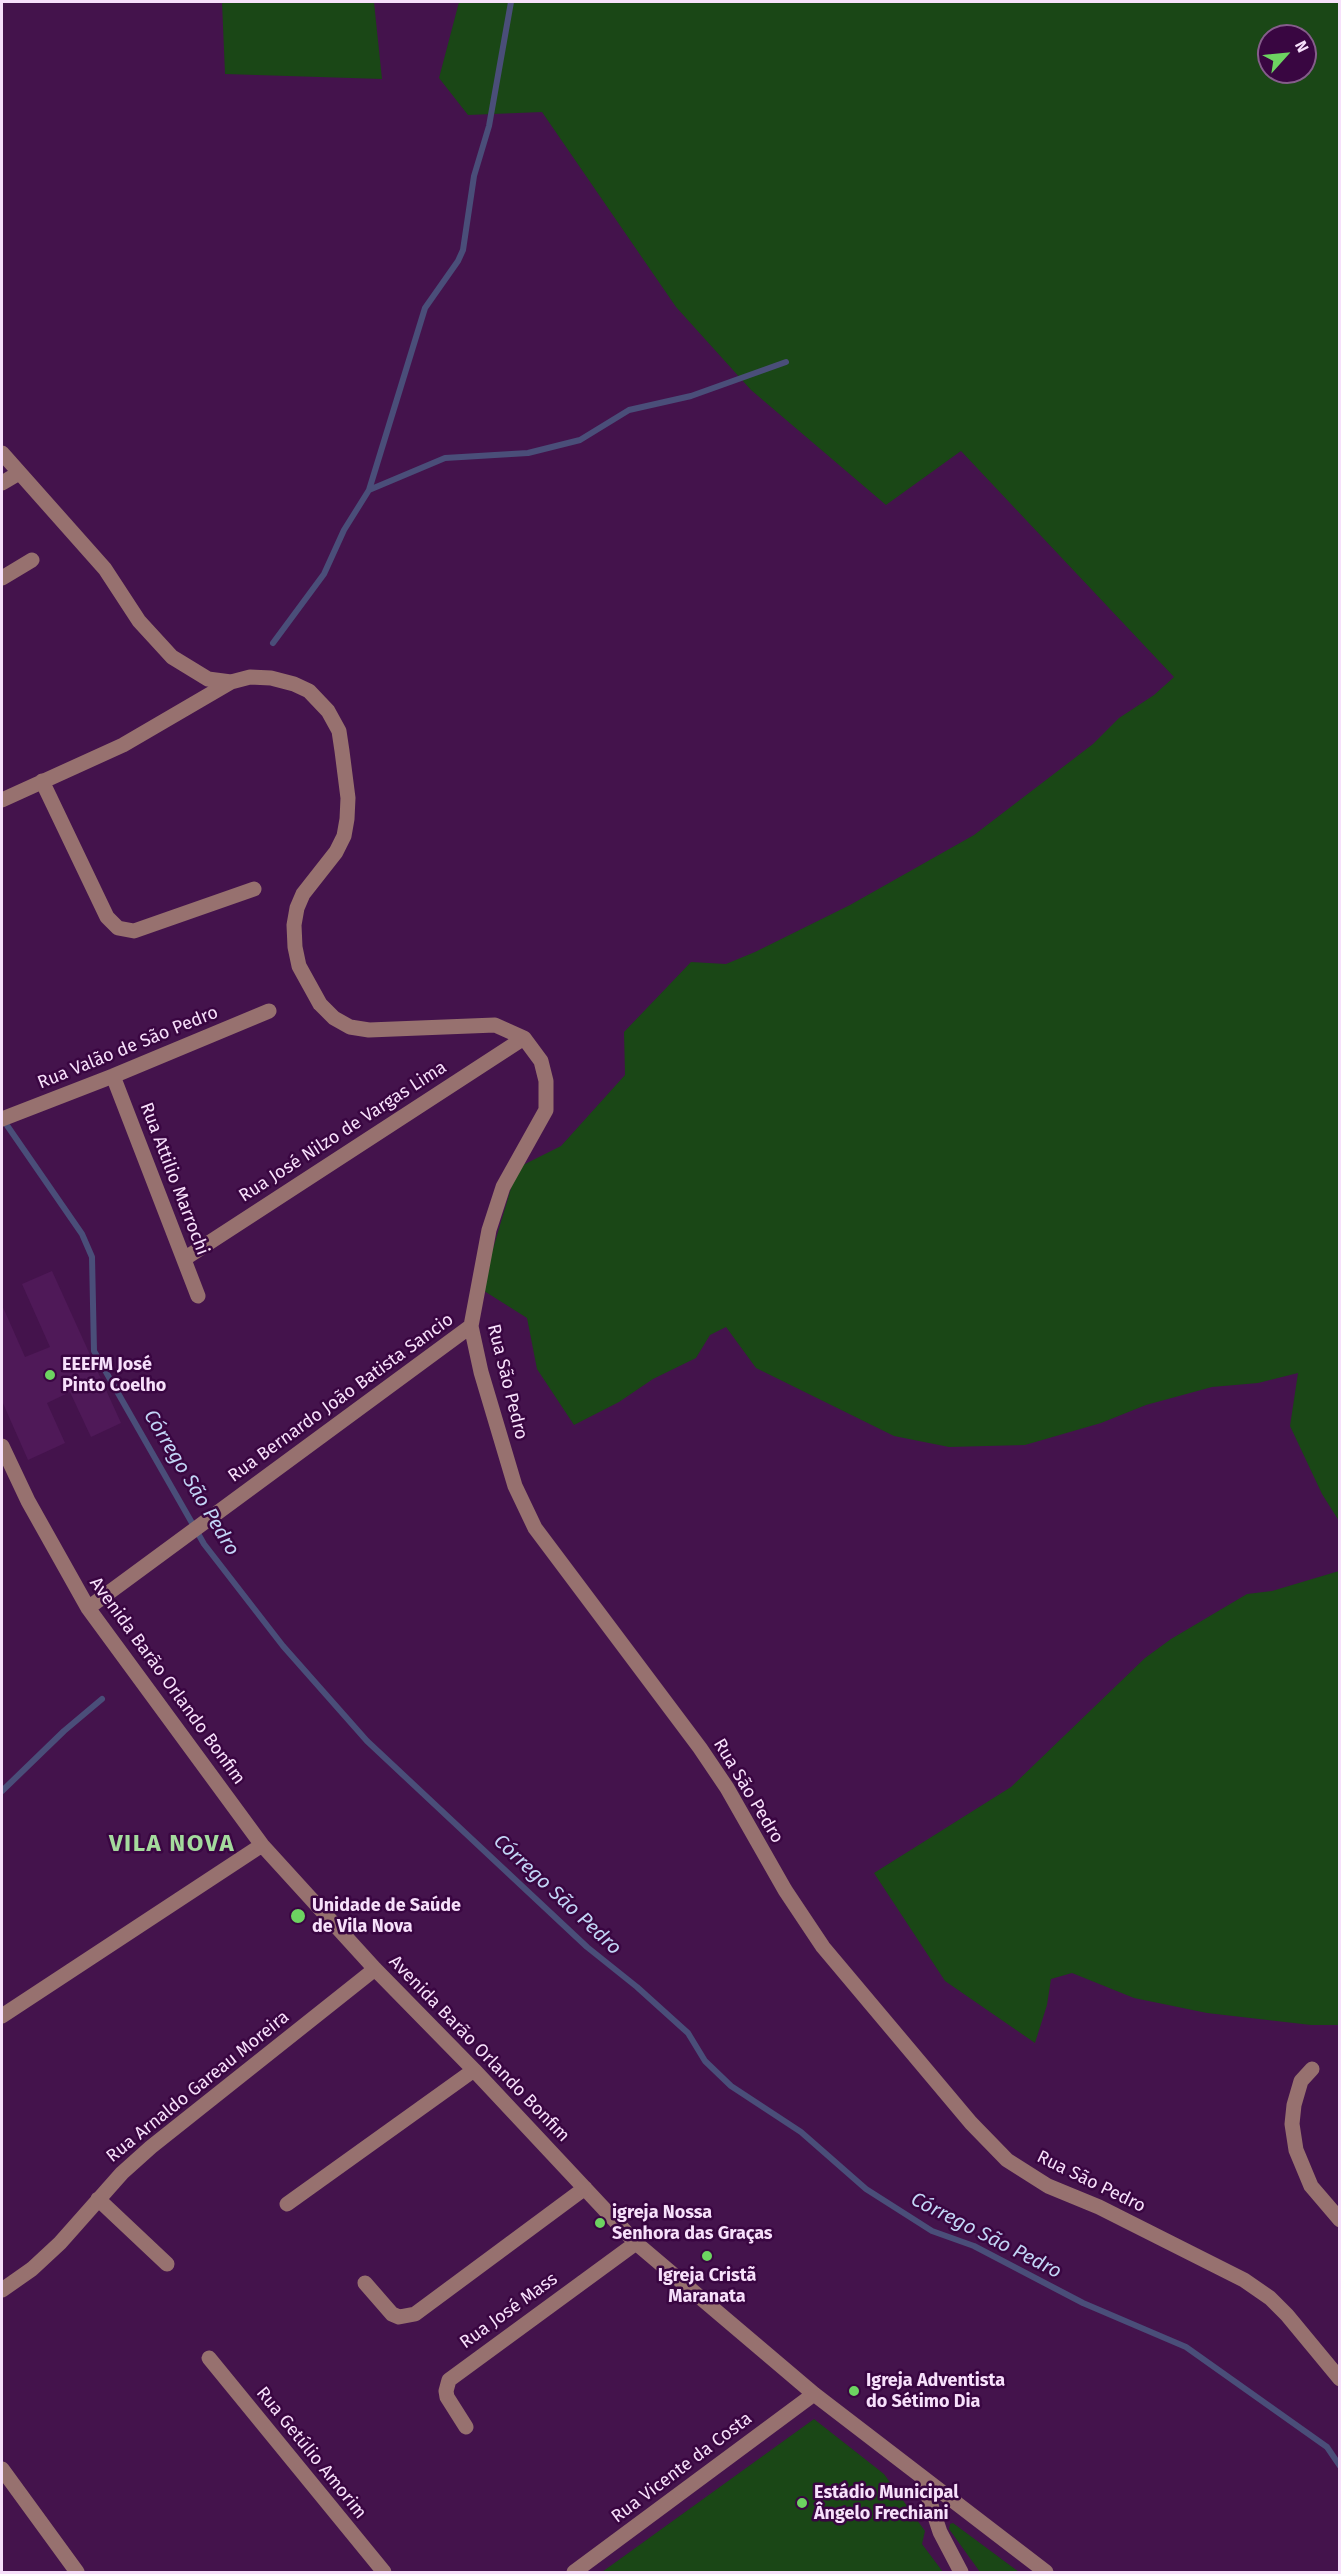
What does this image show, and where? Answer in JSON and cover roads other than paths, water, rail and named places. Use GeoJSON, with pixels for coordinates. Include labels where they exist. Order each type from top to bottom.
{"type":"FeatureCollection","features":[{"type":"Feature","properties":{"kind":"street"},"geometry":{"type":"LineString","coordinates":[[2,453],[105,569],[139,621],[156,642],[191,670],[208,679],[231,682]]}},
{"type":"Feature","properties":{"kind":"street"},"geometry":{"type":"LineString","coordinates":[[2,483],[19,473]]}},
{"type":"Feature","properties":{"kind":"street"},"geometry":{"type":"LineString","coordinates":[[2,578],[32,560]]}},
{"type":"Feature","properties":{"kind":"street"},"geometry":{"type":"LineString","coordinates":[[2,800],[123,745],[231,682],[250,677],[271,678],[294,684],[309,691],[320,700],[339,731],[348,798],[344,836],[336,852],[303,894],[294,925],[299,966],[320,1004],[334,1018],[350,1027],[390,1031],[467,1024],[495,1025],[524,1038]]}},
{"type":"Feature","properties":{"kind":"street"},"geometry":{"type":"LineString","coordinates":[[42,781],[107,917],[118,928],[134,931],[254,889]]}},
{"type":"Feature","properties":{"kind":"street","name":"Rua Valão de São Pedro"},"geometry":{"type":"LineString","coordinates":[[9,1116],[113,1076],[269,1011]]}},
{"type":"Feature","properties":{"kind":"street","name":"Rua José Nilzo de Vargas Lima"},"geometry":{"type":"LineString","coordinates":[[184,1259],[524,1038]]}},
{"type":"Feature","properties":{"kind":"street","name":"Rua São Pedro"},"geometry":{"type":"LineString","coordinates":[[524,1038],[534,1049],[545,1070],[546,1110],[503,1187],[489,1230],[471,1326],[481,1371],[515,1486],[535,1528],[700,1748],[727,1788],[785,1890],[823,1947],[971,2123],[1007,2160],[1048,2186],[1099,2207],[1244,2280],[1270,2298],[1340,2379]]}},
{"type":"Feature","properties":{"kind":"street","name":"Rua Attilio Marrochi"},"geometry":{"type":"LineString","coordinates":[[113,1076],[198,1296]]}},
{"type":"Feature","properties":{"kind":"street","name":"Rua Bernardo João Batista Sancio"},"geometry":{"type":"LineString","coordinates":[[88,1608],[471,1326]]}},
{"type":"Feature","properties":{"kind":"street","name":"Avenida Barão Orlando Bonfim"},"geometry":{"type":"LineString","coordinates":[[2,1446],[28,1501],[88,1608],[262,1845],[375,1969],[474,2070],[636,2243],[814,2394],[1046,2572]]}},
{"type":"Feature","properties":{"kind":"street"},"geometry":{"type":"LineString","coordinates":[[2,2016],[262,1845]]}},
{"type":"Feature","properties":{"kind":"street","name":"Rua Arnaldo Gareau Moreira"},"geometry":{"type":"LineString","coordinates":[[2,2290],[32,2269],[60,2243],[99,2199],[151,2147],[375,1969]]}},
{"type":"Feature","properties":{"kind":"street"},"geometry":{"type":"LineString","coordinates":[[1312,2069],[1301,2081],[1294,2105],[1292,2124],[1296,2150],[1311,2186],[1340,2220]]}},
{"type":"Feature","properties":{"kind":"street"},"geometry":{"type":"LineString","coordinates":[[287,2204],[474,2070]]}},
{"type":"Feature","properties":{"kind":"street"},"geometry":{"type":"LineString","coordinates":[[365,2283],[392,2314],[399,2317],[415,2314],[585,2188]]}},
{"type":"Feature","properties":{"kind":"street"},"geometry":{"type":"LineString","coordinates":[[99,2199],[166,2264]]}},
{"type":"Feature","properties":{"kind":"street","name":"Rua José Mass"},"geometry":{"type":"LineString","coordinates":[[466,2427],[447,2397],[449,2380],[636,2243]]}},
{"type":"Feature","properties":{"kind":"street","name":"Rua Getúlio Amorim"},"geometry":{"type":"LineString","coordinates":[[209,2358],[384,2572]]}},
{"type":"Feature","properties":{"kind":"street","name":"Rua Vicente da Costa"},"geometry":{"type":"LineString","coordinates":[[574,2572],[814,2394]]}},
{"type":"Feature","properties":{"kind":"street"},"geometry":{"type":"LineString","coordinates":[[2,2469],[77,2572]]}},
{"type":"Feature","properties":{"kind":"street"},"geometry":{"type":"LineString","coordinates":[[922,2478],[940,2532],[961,2572]]}},
{"type":"Feature","properties":{"kind":"waterway"},"geometry":{"type":"LineString","coordinates":[[273,643],[324,574],[344,530],[369,490],[425,308],[458,261],[463,250],[474,176],[489,126],[511,2]]}},
{"type":"Feature","properties":{"kind":"waterway"},"geometry":{"type":"LineString","coordinates":[[369,490],[445,458],[528,453],[580,440],[629,410],[691,396],[786,362]]}},
{"type":"Feature","properties":{"kind":"waterway","name":"Córrego São Pedro"},"geometry":{"type":"LineString","coordinates":[[4,1121],[82,1234],[92,1257],[94,1351],[204,1544],[283,1646],[367,1741],[587,1947],[637,1987],[688,2033],[705,2061],[731,2086],[801,2132],[866,2189],[932,2231],[974,2246],[1083,2303],[1186,2347],[1327,2447],[1340,2466]]}},
{"type":"Feature","properties":{"kind":"waterway"},"geometry":{"type":"LineString","coordinates":[[2,1791],[64,1731],[102,1699]]}},
{"type":"Feature","properties":{"kind":"place","name":"EEEFM José Pinto Coelho"},"geometry":{"type":"Point","coordinates":[50,1375]}},
{"type":"Feature","properties":{"kind":"place","name":"Unidade de Saúde de Vila Nova"},"geometry":{"type":"Point","coordinates":[298,1916]}},
{"type":"Feature","properties":{"kind":"place","name":"igreja Nossa Senhora das Graças"},"geometry":{"type":"Point","coordinates":[600,2223]}},
{"type":"Feature","properties":{"kind":"place","name":"Igreja Cristã Maranata"},"geometry":{"type":"Point","coordinates":[707,2256]}},
{"type":"Feature","properties":{"kind":"place","name":"Igreja Adventista do Sétimo Dia"},"geometry":{"type":"Point","coordinates":[854,2391]}},
{"type":"Feature","properties":{"kind":"place","name":"Estádio Municipal Ângelo Frechiani"},"geometry":{"type":"Point","coordinates":[802,2503]}},
{"type":"Feature","properties":{"kind":"district","name":"VILA NOVA"},"geometry":{"type":"Point","coordinates":[172,1844]}}]}
